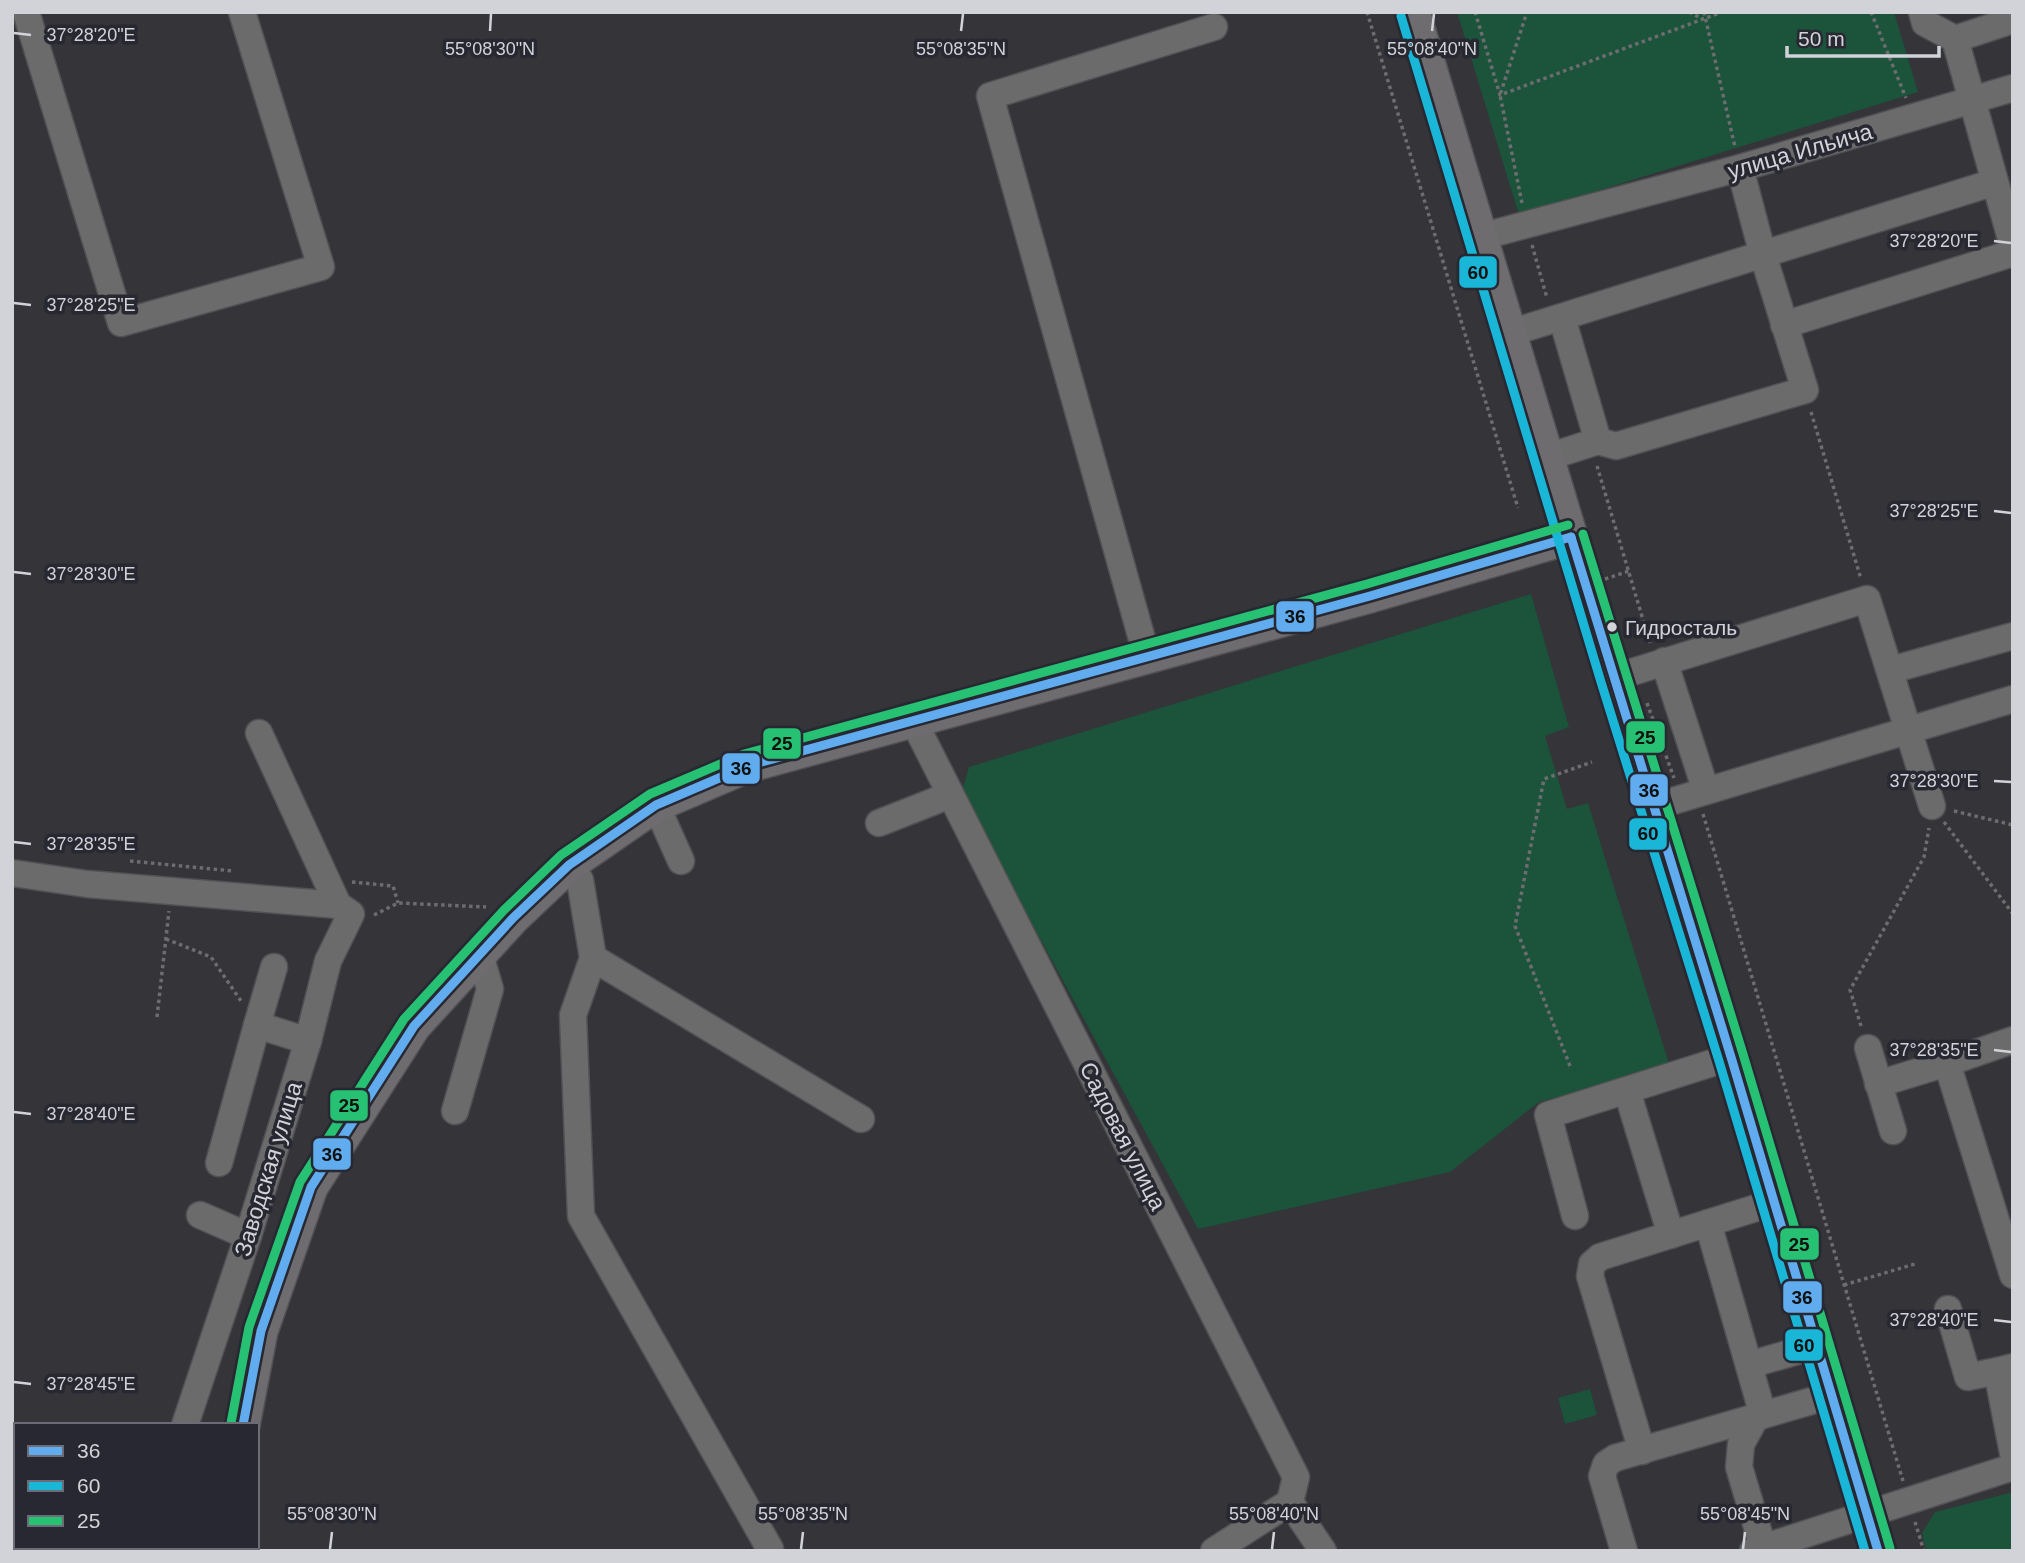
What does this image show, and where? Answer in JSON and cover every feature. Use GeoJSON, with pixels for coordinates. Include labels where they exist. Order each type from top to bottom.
{"type":"FeatureCollection","features":[{"type":"Feature","properties":{"kind":"main road"},"geometry":{"type":"LineString","coordinates":[[243,1423],[261,1331],[311,1187],[414,1026],[513,918],[569,864],[656,806],[747,766],[1370,596],[1571,537],[1413,12]]}},
{"type":"Feature","properties":{"kind":"street"},"geometry":{"type":"LineString","coordinates":[[26,12],[121,323],[321,267],[242,12]]}},
{"type":"Feature","properties":{"kind":"street"},"geometry":{"type":"LineString","coordinates":[[1922,12],[1925,23],[1955,39],[2013,246]]}},
{"type":"Feature","properties":{"kind":"street"},"geometry":{"type":"LineString","coordinates":[[1955,39],[2013,20]]}},
{"type":"Feature","properties":{"kind":"street"},"geometry":{"type":"LineString","coordinates":[[1147,657],[990,96],[1214,27]]}},
{"type":"Feature","properties":{"kind":"street","name":"улица Ильича"},"geometry":{"type":"LineString","coordinates":[[1480,237],[1740,168],[2013,88]]}},
{"type":"Feature","properties":{"kind":"street"},"geometry":{"type":"LineString","coordinates":[[1548,457],[1598,441],[1616,446],[1805,390],[1763,255],[1740,168]]}},
{"type":"Feature","properties":{"kind":"street"},"geometry":{"type":"LineString","coordinates":[[1510,333],[1995,182]]}},
{"type":"Feature","properties":{"kind":"street"},"geometry":{"type":"LineString","coordinates":[[1784,325],[2013,253]]}},
{"type":"Feature","properties":{"kind":"street"},"geometry":{"type":"LineString","coordinates":[[1562,317],[1598,441]]}},
{"type":"Feature","properties":{"kind":"street"},"geometry":{"type":"LineString","coordinates":[[1571,537],[1612,678],[1775,1202],[1878,1551]]}},
{"type":"Feature","properties":{"kind":"street"},"geometry":{"type":"LineString","coordinates":[[1612,678],[1867,599],[1932,806]]}},
{"type":"Feature","properties":{"kind":"street"},"geometry":{"type":"LineString","coordinates":[[1891,670],[2013,636]]}},
{"type":"Feature","properties":{"kind":"street"},"geometry":{"type":"LineString","coordinates":[[1664,661],[1706,791]]}},
{"type":"Feature","properties":{"kind":"street"},"geometry":{"type":"LineString","coordinates":[[1653,807],[2013,699]]}},
{"type":"Feature","properties":{"kind":"street","name":"Садовая улица"},"geometry":{"type":"LineString","coordinates":[[913,720],[959,802],[1296,1477],[1290,1502]]}},
{"type":"Feature","properties":{"kind":"street"},"geometry":{"type":"LineString","coordinates":[[259,733],[344,916]]}},
{"type":"Feature","properties":{"kind":"street"},"geometry":{"type":"LineString","coordinates":[[879,823],[959,802]]}},
{"type":"Feature","properties":{"kind":"street"},"geometry":{"type":"LineString","coordinates":[[656,806],[681,861]]}},
{"type":"Feature","properties":{"kind":"street"},"geometry":{"type":"LineString","coordinates":[[569,864],[580,880],[593,958],[573,1015],[581,1216],[769,1551]]}},
{"type":"Feature","properties":{"kind":"street"},"geometry":{"type":"LineString","coordinates":[[12,873],[87,884],[171,890],[344,916]]}},
{"type":"Feature","properties":{"kind":"street","name":"Заводская улица"},"geometry":{"type":"LineString","coordinates":[[186,1423],[248,1236],[308,1041],[328,961],[344,916]]}},
{"type":"Feature","properties":{"kind":"street"},"geometry":{"type":"LineString","coordinates":[[455,1111],[490,989],[480,955]]}},
{"type":"Feature","properties":{"kind":"street"},"geometry":{"type":"LineString","coordinates":[[593,958],[861,1119]]}},
{"type":"Feature","properties":{"kind":"street"},"geometry":{"type":"LineString","coordinates":[[219,1163],[274,967]]}},
{"type":"Feature","properties":{"kind":"street"},"geometry":{"type":"LineString","coordinates":[[257,1026],[308,1041]]}},
{"type":"Feature","properties":{"kind":"street"},"geometry":{"type":"LineString","coordinates":[[1878,1084],[2013,1040]]}},
{"type":"Feature","properties":{"kind":"street"},"geometry":{"type":"LineString","coordinates":[[1868,1048],[1893,1131]]}},
{"type":"Feature","properties":{"kind":"street"},"geometry":{"type":"LineString","coordinates":[[1575,1216],[1548,1115],[1731,1057]]}},
{"type":"Feature","properties":{"kind":"street"},"geometry":{"type":"LineString","coordinates":[[1947,1063],[2013,1275]]}},
{"type":"Feature","properties":{"kind":"street"},"geometry":{"type":"LineString","coordinates":[[1627,1091],[1671,1235]]}},
{"type":"Feature","properties":{"kind":"street"},"geometry":{"type":"LineString","coordinates":[[1642,1451],[1590,1276],[1592,1264],[1600,1257],[1775,1202]]}},
{"type":"Feature","properties":{"kind":"street"},"geometry":{"type":"LineString","coordinates":[[200,1215],[248,1236]]}},
{"type":"Feature","properties":{"kind":"street"},"geometry":{"type":"LineString","coordinates":[[1708,1223],[1749,1365],[1760,1416],[1741,1444],[1739,1467],[1773,1547],[2013,1467]]}},
{"type":"Feature","properties":{"kind":"street"},"geometry":{"type":"LineString","coordinates":[[1948,1309],[1968,1377],[2005,1369],[2013,1453]]}},
{"type":"Feature","properties":{"kind":"street"},"geometry":{"type":"LineString","coordinates":[[1749,1365],[1818,1345]]}},
{"type":"Feature","properties":{"kind":"street"},"geometry":{"type":"LineString","coordinates":[[1624,1551],[1602,1476],[1606,1464],[1615,1458],[1832,1395]]}},
{"type":"Feature","properties":{"kind":"street"},"geometry":{"type":"LineString","coordinates":[[1214,1551],[1290,1502],[1323,1551]]}},
{"type":"Feature","properties":{"kind":"path"},"geometry":{"type":"LineString","coordinates":[[1367,12],[1518,508]]}},
{"type":"Feature","properties":{"kind":"path"},"geometry":{"type":"LineString","coordinates":[[1475,12],[1500,95],[1722,12]]}},
{"type":"Feature","properties":{"kind":"path"},"geometry":{"type":"LineString","coordinates":[[1689,12],[1705,19]]}},
{"type":"Feature","properties":{"kind":"path"},"geometry":{"type":"LineString","coordinates":[[1704,12],[1740,168]]}},
{"type":"Feature","properties":{"kind":"path"},"geometry":{"type":"LineString","coordinates":[[1871,12],[1914,118]]}},
{"type":"Feature","properties":{"kind":"path"},"geometry":{"type":"LineString","coordinates":[[1805,390],[1867,599]]}},
{"type":"Feature","properties":{"kind":"path"},"geometry":{"type":"LineString","coordinates":[[1605,579],[1629,571]]}},
{"type":"Feature","properties":{"kind":"path"},"geometry":{"type":"LineString","coordinates":[[1570,1066],[1515,926],[1544,779],[1592,762]]}},
{"type":"Feature","properties":{"kind":"path"},"geometry":{"type":"LineString","coordinates":[[1932,806],[2013,825]]}},
{"type":"Feature","properties":{"kind":"path"},"geometry":{"type":"LineString","coordinates":[[1932,806],[2013,914]]}},
{"type":"Feature","properties":{"kind":"path"},"geometry":{"type":"LineString","coordinates":[[1868,1048],[1850,990],[1924,857],[1932,806]]}},
{"type":"Feature","properties":{"kind":"path"},"geometry":{"type":"LineString","coordinates":[[157,1017],[171,890]]}},
{"type":"Feature","properties":{"kind":"path"},"geometry":{"type":"LineString","coordinates":[[344,916],[398,902],[489,907]]}},
{"type":"Feature","properties":{"kind":"path"},"geometry":{"type":"LineString","coordinates":[[166,939],[211,957],[257,1026]]}},
{"type":"Feature","properties":{"kind":"path"},"geometry":{"type":"LineString","coordinates":[[1844,1285],[1915,1264]]}},
{"type":"Feature","properties":{"kind":"green space"},"geometry":{"type":"Polygon","coordinates":[[[1457,12],[1894,12],[1918,92],[1519,215],[1457,12]]]}},
{"type":"Feature","properties":{"kind":"green space"},"geometry":{"type":"Polygon","coordinates":[[[1531,594],[1569,727],[1545,736],[1567,809],[1588,803],[1670,1067],[1539,1102],[1450,1172],[1198,1229],[980,828],[963,787],[969,767],[1531,594]]]}},
{"type":"Feature","properties":{"kind":"green space"},"geometry":{"type":"Polygon","coordinates":[[[1590,1389],[1597,1415],[1565,1424],[1558,1398],[1590,1389]]]}},
{"type":"Feature","properties":{"kind":"green space"},"geometry":{"type":"Polygon","coordinates":[[[2013,1492],[2013,1551],[1926,1551],[1922,1533],[1935,1512],[2013,1492]]]}},
{"type":"Feature","properties":{"kind":"transit line","name":"60"},"geometry":{"type":"LineString","coordinates":[[1401,16],[1865,1551]]}},
{"type":"Feature","properties":{"kind":"transit line","name":"25"},"geometry":{"type":"LineString","coordinates":[[231,1423],[249,1327],[300,1182],[404,1019],[504,910],[561,855],[650,794],[744,754],[1367,584],[1568,525]]}},
{"type":"Feature","properties":{"kind":"transit line","name":"25"},"geometry":{"type":"LineString","coordinates":[[1583,534],[1743,1054],[1890,1548]]}},
{"type":"Feature","properties":{"kind":"transit line","name":"36"},"geometry":{"type":"LineString","coordinates":[[1571,537],[1731,1057],[1878,1551]]}},
{"type":"Feature","properties":{"kind":"transit line","name":"36"},"geometry":{"type":"LineString","coordinates":[[243,1423],[261,1331],[311,1187],[414,1026],[513,918],[569,865],[656,805],[747,766],[1370,596],[1571,537]]}},
{"type":"Feature","properties":{"kind":"place","name":"Гидросталь"},"geometry":{"type":"Point","coordinates":[1612,627]}}]}
